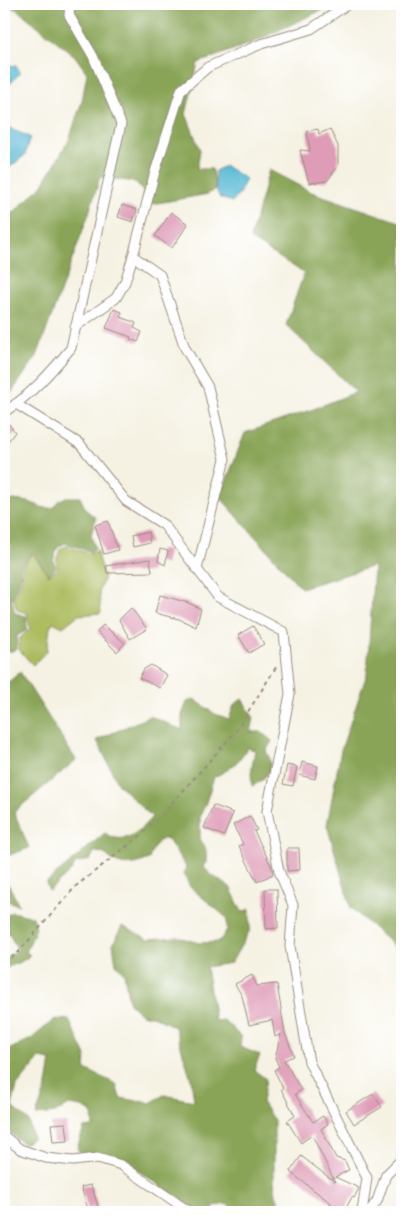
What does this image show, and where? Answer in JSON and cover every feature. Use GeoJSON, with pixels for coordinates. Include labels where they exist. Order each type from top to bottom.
{"type":"FeatureCollection","features":[{"type":"Feature","properties":{"kind":"street"},"geometry":{"type":"LineString","coordinates":[[4,412],[16,404],[57,365],[71,348],[121,124],[93,56],[69,15],[70,4]]}},
{"type":"Feature","properties":{"kind":"street"},"geometry":{"type":"LineString","coordinates":[[75,328],[116,298],[124,282],[133,256],[154,175],[181,90],[208,68],[261,44],[311,30],[348,4]]}},
{"type":"Feature","properties":{"kind":"street"},"geometry":{"type":"LineString","coordinates":[[133,256],[160,275],[185,348],[208,387],[224,458],[197,569]]}},
{"type":"Feature","properties":{"kind":"street"},"geometry":{"type":"LineString","coordinates":[[16,404],[80,444],[126,501],[164,525],[218,597],[284,632],[290,694],[267,811],[279,871],[293,905],[290,946],[309,1062],[367,1178],[362,1212]]}},
{"type":"Feature","properties":{"kind":"street"},"geometry":{"type":"LineString","coordinates":[[4,1136],[20,1149],[46,1158],[73,1161],[98,1158],[121,1166],[190,1212]]}},
{"type":"Feature","properties":{"kind":"street"},"geometry":{"type":"LineString","coordinates":[[369,1212],[377,1201],[386,1175],[402,1159]]}},
{"type":"Feature","properties":{"kind":"path"},"geometry":{"type":"LineString","coordinates":[[4,962],[17,954],[76,886],[140,836],[166,810],[236,731],[286,652]]}},
{"type":"Feature","properties":{"kind":"green space"},"geometry":{"type":"Polygon","coordinates":[[[5,4],[335,4],[254,42],[198,63],[186,114],[200,150],[197,169],[212,169],[216,189],[208,194],[152,204],[136,182],[100,177],[88,216],[37,356],[4,403],[4,221],[42,186],[69,140],[82,101],[87,73],[75,56],[19,11],[5,4]]]}},
{"type":"Feature","properties":{"kind":"green space"},"geometry":{"type":"Polygon","coordinates":[[[269,170],[311,192],[402,223],[402,956],[392,944],[351,908],[327,825],[341,750],[367,674],[374,566],[301,588],[220,497],[245,433],[356,392],[286,325],[304,273],[250,239],[269,170]]]}},
{"type":"Feature","properties":{"kind":"green space"},"geometry":{"type":"Polygon","coordinates":[[[66,497],[80,497],[86,510],[96,518],[91,535],[95,549],[92,552],[65,543],[57,548],[53,561],[56,567],[48,575],[33,552],[21,566],[20,580],[11,599],[15,613],[26,616],[27,630],[17,636],[17,649],[9,652],[4,647],[4,505],[13,500],[29,502],[44,508],[53,508],[58,501],[66,497]]]}},
{"type":"Feature","properties":{"kind":"green space"},"geometry":{"type":"Polygon","coordinates":[[[66,546],[91,554],[98,550],[98,558],[104,577],[99,591],[101,613],[78,615],[63,627],[53,622],[50,627],[47,651],[33,665],[19,650],[20,638],[30,629],[27,613],[17,610],[13,598],[22,580],[23,566],[32,553],[49,575],[58,568],[56,561],[60,549],[66,546]]]}},
{"type":"Feature","properties":{"kind":"green space"},"geometry":{"type":"Polygon","coordinates":[[[20,672],[76,760],[14,812],[29,848],[4,857],[4,686],[20,672]]]}},
{"type":"Feature","properties":{"kind":"green space"},"geometry":{"type":"Polygon","coordinates":[[[194,699],[215,714],[229,719],[234,705],[242,699],[254,718],[251,732],[261,732],[272,741],[266,751],[270,767],[262,780],[252,786],[251,773],[255,750],[247,748],[233,766],[214,777],[200,816],[200,842],[206,851],[206,863],[203,866],[210,874],[230,887],[242,912],[250,909],[250,930],[231,963],[206,967],[215,1021],[224,1020],[241,1037],[240,1047],[260,1055],[254,1070],[266,1079],[262,1102],[274,1121],[274,1182],[276,1194],[281,1208],[291,1212],[235,1212],[228,1204],[213,1206],[214,1212],[200,1212],[125,1162],[95,1152],[83,1157],[77,1148],[84,1128],[93,1127],[92,1112],[82,1107],[69,1105],[55,1113],[36,1115],[47,1086],[51,1060],[40,1058],[17,1086],[12,1107],[28,1120],[33,1138],[24,1144],[4,1128],[4,1052],[31,1039],[55,1019],[69,1020],[86,1056],[85,1069],[116,1084],[120,1098],[150,1103],[164,1095],[194,1101],[191,1079],[175,1027],[155,1017],[141,1014],[129,1003],[124,973],[116,964],[113,944],[122,926],[148,939],[178,937],[199,943],[219,942],[227,930],[227,918],[190,887],[184,874],[186,867],[167,838],[158,843],[149,859],[142,862],[130,865],[122,864],[105,854],[94,852],[90,860],[76,863],[71,871],[49,891],[46,883],[105,833],[115,838],[127,837],[145,825],[152,817],[118,784],[97,740],[150,716],[182,730],[182,715],[187,702],[194,699]]]}},
{"type":"Feature","properties":{"kind":"green space"},"geometry":{"type":"Polygon","coordinates":[[[4,876],[19,905],[4,900],[4,876]]]}},
{"type":"Feature","properties":{"kind":"green space"},"geometry":{"type":"Polygon","coordinates":[[[12,912],[33,917],[36,928],[26,952],[30,955],[4,970],[4,959],[18,950],[4,925],[4,917],[12,912]]]}},
{"type":"Feature","properties":{"kind":"water"},"geometry":{"type":"Polygon","coordinates":[[[16,65],[20,73],[4,90],[4,67],[16,65]]]}},
{"type":"Feature","properties":{"kind":"water"},"geometry":{"type":"Polygon","coordinates":[[[4,123],[13,130],[30,137],[25,155],[4,172],[4,123]]]}},
{"type":"Feature","properties":{"kind":"water"},"geometry":{"type":"Polygon","coordinates":[[[225,166],[246,179],[233,202],[220,198],[216,189],[215,171],[225,166]]]}},
{"type":"Feature","properties":{"kind":"building"},"geometry":{"type":"Polygon","coordinates":[[[318,129],[319,134],[330,129],[338,146],[338,166],[327,181],[309,183],[300,150],[310,151],[307,131],[318,129]]]}},
{"type":"Feature","properties":{"kind":"building"},"geometry":{"type":"Polygon","coordinates":[[[122,205],[137,210],[133,222],[118,217],[122,205]]]}},
{"type":"Feature","properties":{"kind":"building"},"geometry":{"type":"Polygon","coordinates":[[[171,212],[188,224],[172,248],[155,236],[171,212]]]}},
{"type":"Feature","properties":{"kind":"building"},"geometry":{"type":"Polygon","coordinates":[[[114,309],[122,312],[120,317],[136,323],[134,328],[142,332],[138,342],[130,339],[131,337],[106,328],[114,309]]]}},
{"type":"Feature","properties":{"kind":"building"},"geometry":{"type":"Polygon","coordinates":[[[9,424],[15,432],[4,447],[4,428],[9,424]]]}},
{"type":"Feature","properties":{"kind":"building"},"geometry":{"type":"Polygon","coordinates":[[[108,521],[118,550],[104,554],[95,525],[108,521]]]}},
{"type":"Feature","properties":{"kind":"building"},"geometry":{"type":"Polygon","coordinates":[[[148,532],[150,543],[133,547],[131,536],[148,532]]]}},
{"type":"Feature","properties":{"kind":"building"},"geometry":{"type":"Polygon","coordinates":[[[160,549],[168,551],[165,565],[158,561],[160,549]]]}},
{"type":"Feature","properties":{"kind":"building"},"geometry":{"type":"Polygon","coordinates":[[[150,559],[152,572],[107,573],[106,566],[150,559]]]}},
{"type":"Feature","properties":{"kind":"building"},"geometry":{"type":"Polygon","coordinates":[[[160,595],[189,603],[201,609],[196,627],[179,619],[155,613],[160,595]]]}},
{"type":"Feature","properties":{"kind":"building"},"geometry":{"type":"Polygon","coordinates":[[[131,608],[147,629],[130,639],[119,620],[131,608]]]}},
{"type":"Feature","properties":{"kind":"building"},"geometry":{"type":"Polygon","coordinates":[[[103,625],[125,643],[117,652],[97,632],[103,625]]]}},
{"type":"Feature","properties":{"kind":"building"},"geometry":{"type":"Polygon","coordinates":[[[253,626],[264,644],[249,653],[238,635],[253,626]]]}},
{"type":"Feature","properties":{"kind":"building"},"geometry":{"type":"Polygon","coordinates":[[[151,665],[167,675],[160,688],[139,678],[144,669],[151,665]]]}},
{"type":"Feature","properties":{"kind":"building"},"geometry":{"type":"Polygon","coordinates":[[[302,762],[318,766],[315,779],[299,775],[302,762]]]}},
{"type":"Feature","properties":{"kind":"building"},"geometry":{"type":"Polygon","coordinates":[[[287,765],[297,767],[293,786],[283,784],[287,765]]]}},
{"type":"Feature","properties":{"kind":"building"},"geometry":{"type":"Polygon","coordinates":[[[213,805],[233,813],[224,836],[204,828],[213,805]]]}},
{"type":"Feature","properties":{"kind":"building"},"geometry":{"type":"Polygon","coordinates":[[[250,816],[257,830],[254,831],[271,865],[273,874],[257,882],[239,846],[243,844],[233,825],[250,816]]]}},
{"type":"Feature","properties":{"kind":"building"},"geometry":{"type":"Polygon","coordinates":[[[287,848],[299,848],[300,870],[287,871],[287,848]]]}},
{"type":"Feature","properties":{"kind":"building"},"geometry":{"type":"Polygon","coordinates":[[[265,889],[277,889],[278,928],[266,929],[265,889]]]}},
{"type":"Feature","properties":{"kind":"building"},"geometry":{"type":"Polygon","coordinates":[[[252,975],[257,986],[277,984],[285,1033],[294,1056],[284,1060],[301,1090],[295,1094],[313,1122],[323,1116],[328,1124],[321,1129],[336,1158],[345,1161],[349,1170],[335,1177],[359,1188],[344,1212],[326,1212],[331,1203],[290,1172],[301,1156],[335,1182],[312,1135],[301,1143],[287,1121],[295,1116],[281,1089],[283,1088],[274,1070],[279,1067],[275,1058],[281,1034],[275,1037],[272,1020],[249,1025],[242,996],[235,984],[252,975]]]}},
{"type":"Feature","properties":{"kind":"building"},"geometry":{"type":"Polygon","coordinates":[[[373,1094],[382,1107],[354,1124],[346,1111],[373,1094]]]}},
{"type":"Feature","properties":{"kind":"building"},"geometry":{"type":"Polygon","coordinates":[[[66,1123],[68,1141],[53,1142],[51,1124],[66,1123]]]}},
{"type":"Feature","properties":{"kind":"building"},"geometry":{"type":"Polygon","coordinates":[[[91,1185],[98,1206],[88,1209],[81,1187],[91,1185]]]}}]}
